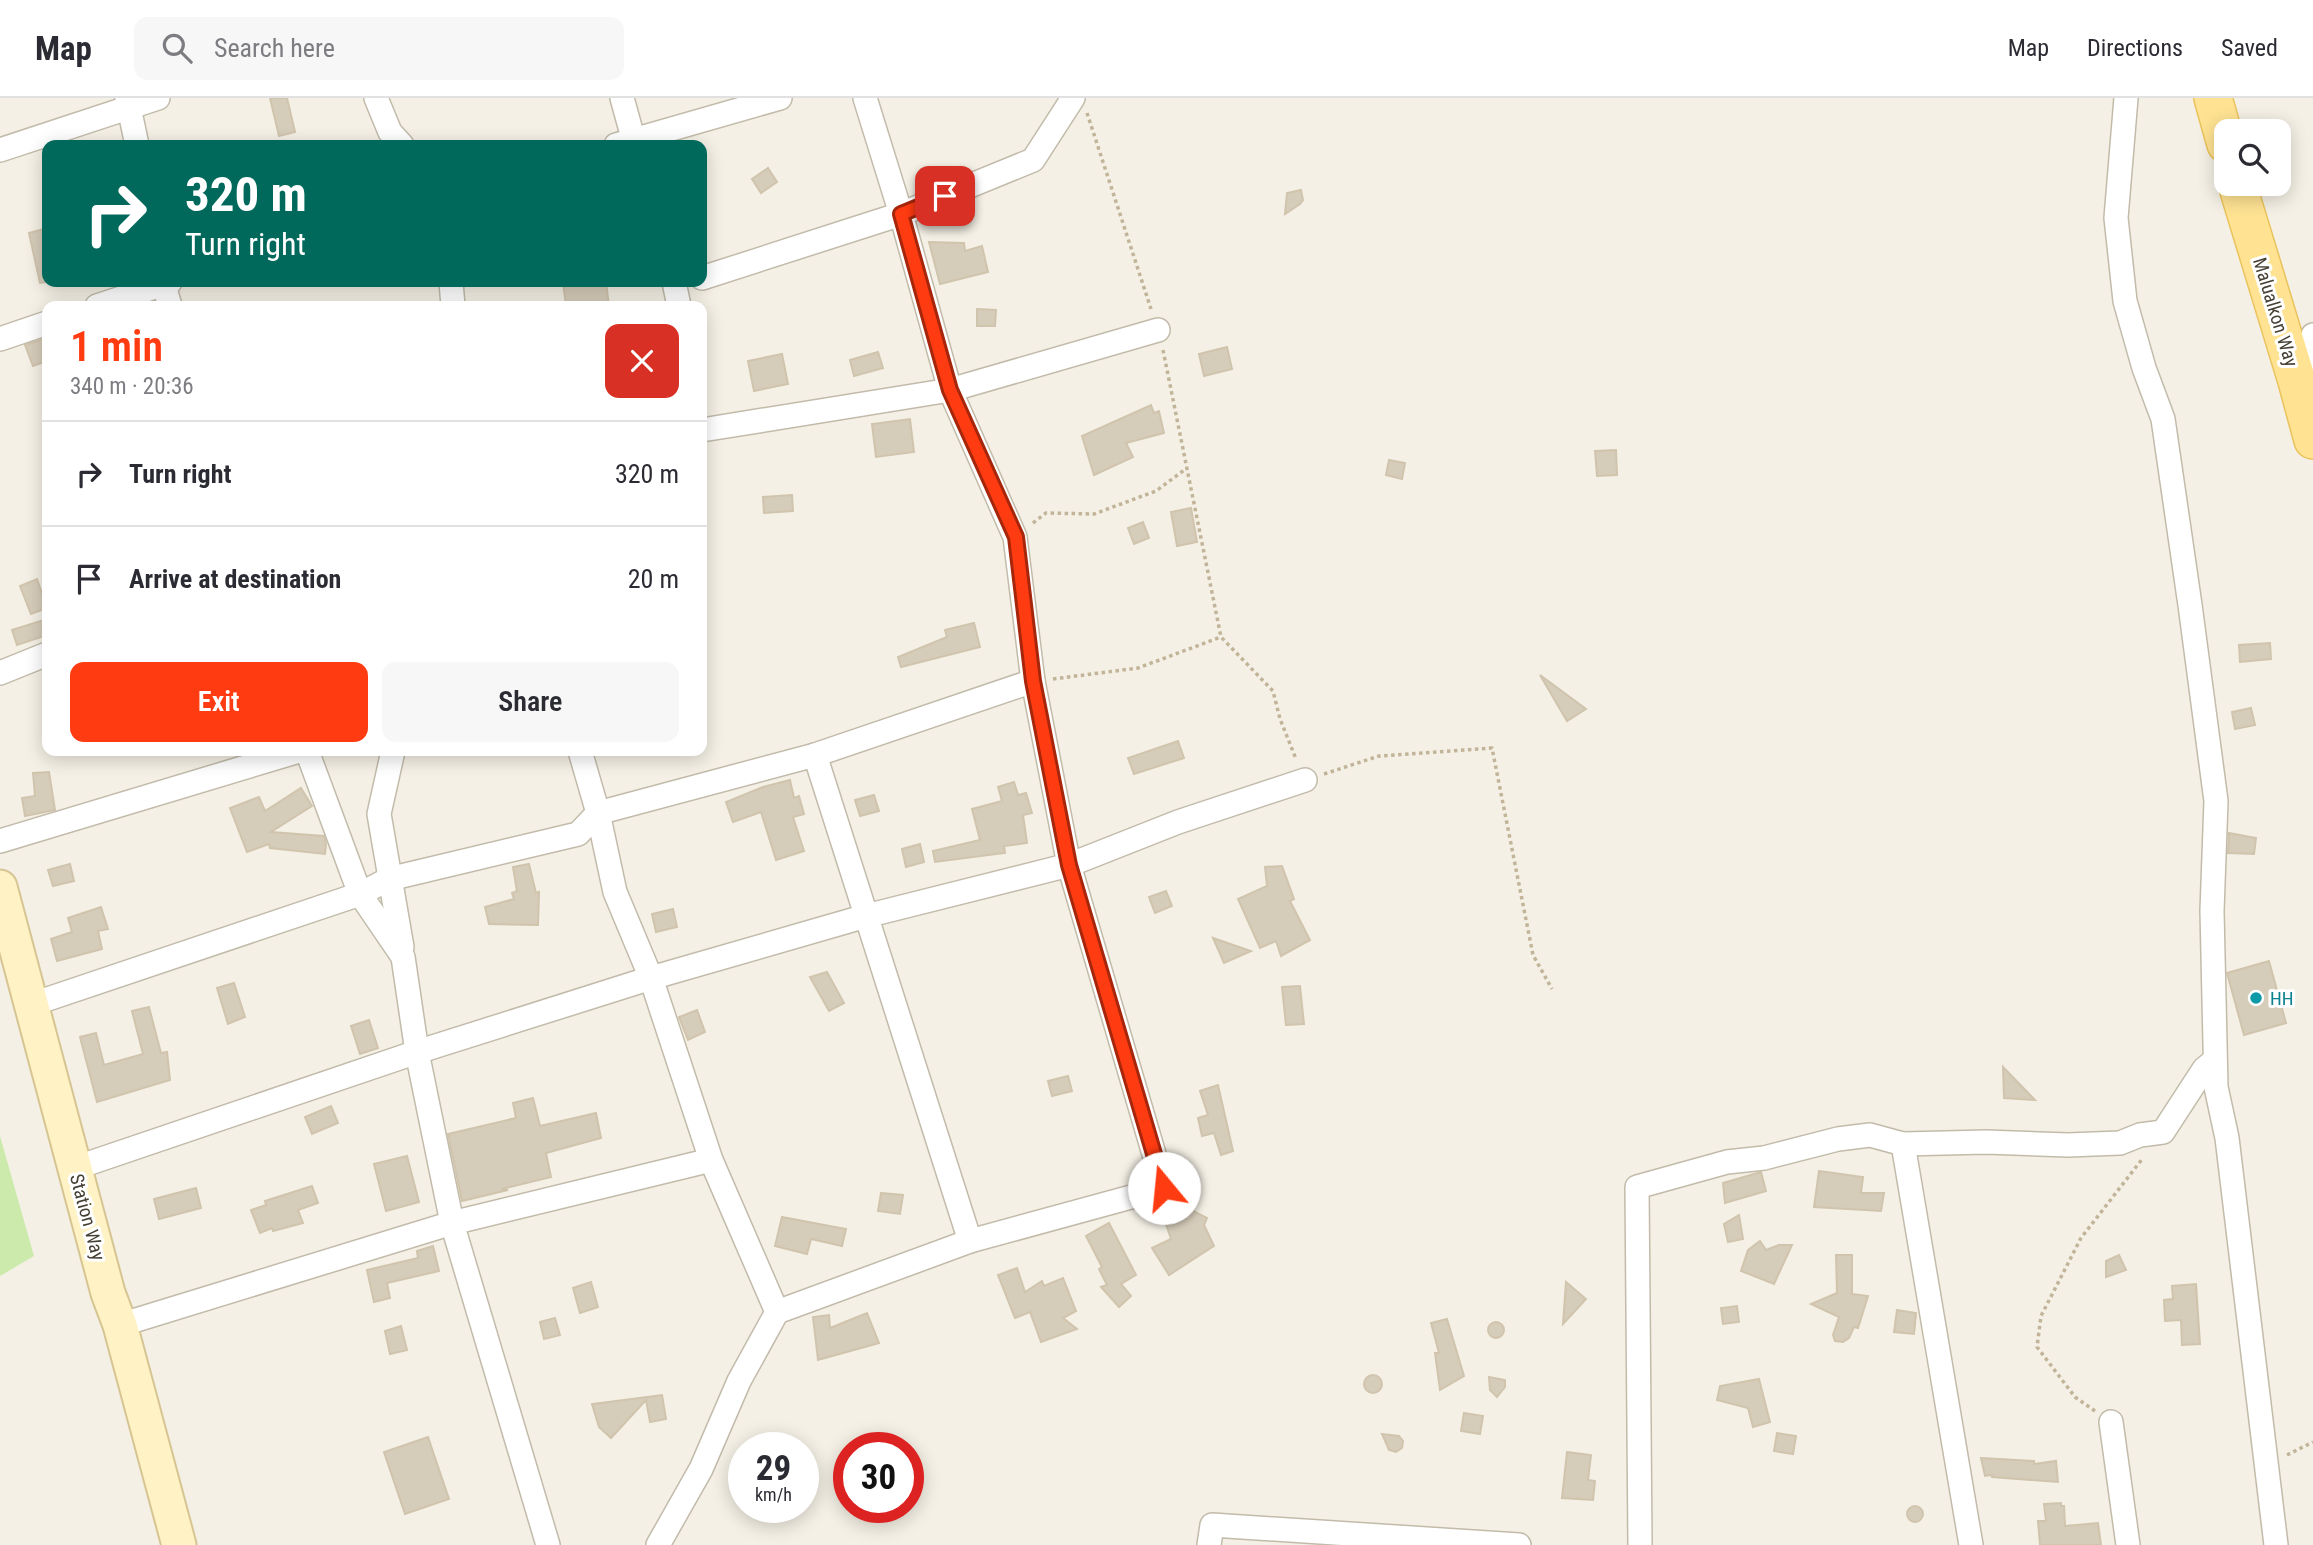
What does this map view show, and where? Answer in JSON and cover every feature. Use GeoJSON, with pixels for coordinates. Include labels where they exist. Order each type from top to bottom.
{"type":"FeatureCollection","features":[{"type":"Feature","properties":{"kind":"main road"},"geometry":{"type":"LineString","coordinates":[[2213,98],[2219,119]]}},
{"type":"Feature","properties":{"kind":"main road","name":"Malualkon Way"},"geometry":{"type":"LineString","coordinates":[[2241,196],[2305,377],[2313,440]]}},
{"type":"Feature","properties":{"kind":"main road","name":"Station Way"},"geometry":{"type":"LineString","coordinates":[[0,887],[108,1293],[120,1325],[179,1545]]}},
{"type":"Feature","properties":{"kind":"street"},"geometry":{"type":"LineString","coordinates":[[0,150],[129,102],[158,98]]}},
{"type":"Feature","properties":{"kind":"street"},"geometry":{"type":"LineString","coordinates":[[376,98],[390,132],[397,140]]}},
{"type":"Feature","properties":{"kind":"street"},"geometry":{"type":"LineString","coordinates":[[622,98],[627,140]]}},
{"type":"Feature","properties":{"kind":"street"},"geometry":{"type":"LineString","coordinates":[[641,140],[780,98]]}},
{"type":"Feature","properties":{"kind":"street"},"geometry":{"type":"LineString","coordinates":[[657,1545],[701,1469],[739,1381],[777,1312],[970,1241],[1164,1188],[1069,865],[1033,681],[1016,537],[950,390],[901,214],[864,98]]}},
{"type":"Feature","properties":{"kind":"street"},"geometry":{"type":"LineString","coordinates":[[2126,98],[2116,218],[2125,301],[2144,368],[2163,419],[2216,801],[2212,911],[2216,1087],[2227,1138],[2276,1545]]}},
{"type":"Feature","properties":{"kind":"street"},"geometry":{"type":"LineString","coordinates":[[129,102],[136,140]]}},
{"type":"Feature","properties":{"kind":"street"},"geometry":{"type":"LineString","coordinates":[[707,276],[901,214],[1033,160],[1080,104]]}},
{"type":"Feature","properties":{"kind":"street"},"geometry":{"type":"LineString","coordinates":[[111,301],[152,287]]}},
{"type":"Feature","properties":{"kind":"street"},"geometry":{"type":"LineString","coordinates":[[0,339],[42,325]]}},
{"type":"Feature","properties":{"kind":"street"},"geometry":{"type":"LineString","coordinates":[[707,428],[950,390],[1158,330]]}},
{"type":"Feature","properties":{"kind":"street"},"geometry":{"type":"LineString","coordinates":[[2305,377],[2313,335]]}},
{"type":"Feature","properties":{"kind":"street"},"geometry":{"type":"LineString","coordinates":[[0,673],[42,656]]}},
{"type":"Feature","properties":{"kind":"street"},"geometry":{"type":"LineString","coordinates":[[30,1004],[360,894],[389,879],[578,834],[598,813],[815,755],[1033,681]]}},
{"type":"Feature","properties":{"kind":"street"},"geometry":{"type":"LineString","coordinates":[[815,755],[970,1241]]}},
{"type":"Feature","properties":{"kind":"street"},"geometry":{"type":"LineString","coordinates":[[0,841],[282,756]]}},
{"type":"Feature","properties":{"kind":"street"},"geometry":{"type":"LineString","coordinates":[[309,756],[360,894],[404,957]]}},
{"type":"Feature","properties":{"kind":"street"},"geometry":{"type":"LineString","coordinates":[[392,756],[379,814],[404,957],[417,1052],[452,1223],[548,1545]]}},
{"type":"Feature","properties":{"kind":"street"},"geometry":{"type":"LineString","coordinates":[[581,756],[598,813],[615,892],[651,978],[711,1160],[777,1312]]}},
{"type":"Feature","properties":{"kind":"street"},"geometry":{"type":"LineString","coordinates":[[75,1168],[417,1052],[651,978],[866,916],[1069,865],[1178,822],[1305,780]]}},
{"type":"Feature","properties":{"kind":"street"},"geometry":{"type":"LineString","coordinates":[[1640,1545],[1637,1187],[1727,1162],[1764,1158],[1838,1139],[1870,1135],[1903,1144],[2120,1143],[2140,1135],[2163,1132],[2204,1069],[2215,1060]]}},
{"type":"Feature","properties":{"kind":"street"},"geometry":{"type":"LineString","coordinates":[[1903,1144],[1971,1545]]}},
{"type":"Feature","properties":{"kind":"street"},"geometry":{"type":"LineString","coordinates":[[120,1325],[452,1223],[711,1160]]}},
{"type":"Feature","properties":{"kind":"street"},"geometry":{"type":"LineString","coordinates":[[2111,1422],[2128,1545]]}},
{"type":"Feature","properties":{"kind":"street"},"geometry":{"type":"LineString","coordinates":[[1209,1545],[1212,1525],[1519,1545]]}},
{"type":"Feature","properties":{"kind":"path"},"geometry":{"type":"LineString","coordinates":[[1080,104],[1158,330],[1221,637],[1273,691],[1280,719],[1305,780],[1378,756],[1492,748],[1533,955],[1552,989]]}},
{"type":"Feature","properties":{"kind":"path"},"geometry":{"type":"LineString","coordinates":[[1016,537],[1046,513],[1094,514],[1156,491],[1187,468]]}},
{"type":"Feature","properties":{"kind":"path"},"geometry":{"type":"LineString","coordinates":[[1033,681],[1138,668],[1221,637]]}},
{"type":"Feature","properties":{"kind":"path"},"geometry":{"type":"LineString","coordinates":[[2111,1422],[2076,1397],[2037,1348],[2041,1316],[2081,1238],[2163,1132]]}},
{"type":"Feature","properties":{"kind":"green space"},"geometry":{"type":"Polygon","coordinates":[[[0,1136],[34,1256],[0,1276],[0,1136]]]}},
{"type":"Feature","properties":{"kind":"building"},"geometry":{"type":"Polygon","coordinates":[[[270,98],[287,98],[295,132],[279,136],[270,98]]]}},
{"type":"Feature","properties":{"kind":"building"},"geometry":{"type":"Polygon","coordinates":[[[768,168],[777,182],[761,193],[752,179],[768,168]]]}},
{"type":"Feature","properties":{"kind":"building"},"geometry":{"type":"Polygon","coordinates":[[[1301,190],[1303,200],[1285,214],[1287,193],[1301,190]]]}},
{"type":"Feature","properties":{"kind":"building"},"geometry":{"type":"Polygon","coordinates":[[[42,230],[42,283],[40,283],[29,233],[42,230]]]}},
{"type":"Feature","properties":{"kind":"building"},"geometry":{"type":"Polygon","coordinates":[[[929,242],[964,243],[965,251],[982,246],[988,272],[940,284],[929,242]]]}},
{"type":"Feature","properties":{"kind":"building"},"geometry":{"type":"Polygon","coordinates":[[[564,287],[607,287],[608,301],[565,301],[564,287]]]}},
{"type":"Feature","properties":{"kind":"building"},"geometry":{"type":"Polygon","coordinates":[[[977,309],[996,310],[995,326],[977,326],[977,309]]]}},
{"type":"Feature","properties":{"kind":"building"},"geometry":{"type":"Polygon","coordinates":[[[42,340],[42,363],[33,366],[25,345],[42,340]]]}},
{"type":"Feature","properties":{"kind":"building"},"geometry":{"type":"Polygon","coordinates":[[[1227,347],[1232,369],[1204,376],[1199,354],[1227,347]]]}},
{"type":"Feature","properties":{"kind":"building"},"geometry":{"type":"Polygon","coordinates":[[[878,352],[883,368],[854,376],[850,360],[878,352]]]}},
{"type":"Feature","properties":{"kind":"building"},"geometry":{"type":"Polygon","coordinates":[[[782,354],[788,384],[754,391],[748,361],[782,354]]]}},
{"type":"Feature","properties":{"kind":"building"},"geometry":{"type":"Polygon","coordinates":[[[1151,405],[1154,413],[1159,411],[1164,433],[1126,443],[1133,457],[1094,475],[1082,436],[1151,405]]]}},
{"type":"Feature","properties":{"kind":"building"},"geometry":{"type":"Polygon","coordinates":[[[910,419],[914,452],[876,457],[872,424],[910,419]]]}},
{"type":"Feature","properties":{"kind":"building"},"geometry":{"type":"Polygon","coordinates":[[[1616,450],[1617,475],[1597,476],[1595,451],[1616,450]]]}},
{"type":"Feature","properties":{"kind":"building"},"geometry":{"type":"Polygon","coordinates":[[[1389,460],[1405,463],[1402,479],[1386,475],[1389,460]]]}},
{"type":"Feature","properties":{"kind":"building"},"geometry":{"type":"Polygon","coordinates":[[[792,495],[793,511],[764,513],[763,497],[792,495]]]}},
{"type":"Feature","properties":{"kind":"building"},"geometry":{"type":"Polygon","coordinates":[[[1191,508],[1197,542],[1177,546],[1171,512],[1191,508]]]}},
{"type":"Feature","properties":{"kind":"building"},"geometry":{"type":"Polygon","coordinates":[[[1143,522],[1149,538],[1134,544],[1128,528],[1143,522]]]}},
{"type":"Feature","properties":{"kind":"building"},"geometry":{"type":"Polygon","coordinates":[[[37,579],[42,594],[42,610],[31,614],[20,586],[37,579]]]}},
{"type":"Feature","properties":{"kind":"building"},"geometry":{"type":"Polygon","coordinates":[[[42,621],[42,637],[17,645],[12,630],[42,621]]]}},
{"type":"Feature","properties":{"kind":"building"},"geometry":{"type":"Polygon","coordinates":[[[974,623],[980,647],[901,667],[898,657],[947,637],[945,630],[974,623]]]}},
{"type":"Feature","properties":{"kind":"building"},"geometry":{"type":"Polygon","coordinates":[[[2270,643],[2271,659],[2240,662],[2239,645],[2270,643]]]}},
{"type":"Feature","properties":{"kind":"building"},"geometry":{"type":"Polygon","coordinates":[[[1540,675],[1586,709],[1567,721],[1540,675]]]}},
{"type":"Feature","properties":{"kind":"building"},"geometry":{"type":"Polygon","coordinates":[[[2251,708],[2255,725],[2235,729],[2232,712],[2251,708]]]}},
{"type":"Feature","properties":{"kind":"building"},"geometry":{"type":"Polygon","coordinates":[[[1178,741],[1184,758],[1134,774],[1128,758],[1178,741]]]}},
{"type":"Feature","properties":{"kind":"building"},"geometry":{"type":"Polygon","coordinates":[[[49,772],[55,810],[25,816],[22,798],[35,796],[33,773],[49,772]]]}},
{"type":"Feature","properties":{"kind":"building"},"geometry":{"type":"Polygon","coordinates":[[[790,780],[794,798],[799,796],[804,814],[793,817],[804,851],[776,860],[761,812],[733,822],[726,802],[763,787],[790,780]]]}},
{"type":"Feature","properties":{"kind":"building"},"geometry":{"type":"Polygon","coordinates":[[[1014,782],[1018,795],[1026,793],[1032,813],[1023,815],[1027,843],[1004,846],[1005,853],[935,862],[933,851],[980,840],[972,809],[1002,801],[998,787],[1014,782]]]}},
{"type":"Feature","properties":{"kind":"building"},"geometry":{"type":"Polygon","coordinates":[[[301,788],[312,806],[271,832],[324,836],[325,854],[270,848],[269,844],[247,852],[230,808],[259,797],[265,811],[301,788]]]}},
{"type":"Feature","properties":{"kind":"building"},"geometry":{"type":"Polygon","coordinates":[[[874,795],[879,811],[860,816],[855,800],[874,795]]]}},
{"type":"Feature","properties":{"kind":"building"},"geometry":{"type":"Polygon","coordinates":[[[2229,833],[2256,838],[2254,854],[2228,853],[2229,833]]]}},
{"type":"Feature","properties":{"kind":"building"},"geometry":{"type":"Polygon","coordinates":[[[920,844],[924,862],[906,867],[902,849],[920,844]]]}},
{"type":"Feature","properties":{"kind":"building"},"geometry":{"type":"Polygon","coordinates":[[[70,864],[74,881],[53,886],[48,870],[70,864]]]}},
{"type":"Feature","properties":{"kind":"building"},"geometry":{"type":"Polygon","coordinates":[[[529,864],[536,893],[539,892],[538,925],[489,924],[485,907],[514,899],[512,893],[517,891],[513,867],[529,864]]]}},
{"type":"Feature","properties":{"kind":"building"},"geometry":{"type":"Polygon","coordinates":[[[1282,866],[1294,899],[1290,901],[1310,940],[1281,956],[1276,941],[1260,948],[1238,899],[1267,886],[1265,867],[1282,866]]]}},
{"type":"Feature","properties":{"kind":"building"},"geometry":{"type":"Polygon","coordinates":[[[1166,891],[1172,906],[1155,913],[1149,897],[1166,891]]]}},
{"type":"Feature","properties":{"kind":"building"},"geometry":{"type":"Polygon","coordinates":[[[101,907],[108,929],[98,931],[102,949],[57,961],[51,939],[72,932],[68,918],[101,907]]]}},
{"type":"Feature","properties":{"kind":"building"},"geometry":{"type":"Polygon","coordinates":[[[673,909],[677,927],[656,932],[652,914],[673,909]]]}},
{"type":"Feature","properties":{"kind":"building"},"geometry":{"type":"Polygon","coordinates":[[[1213,938],[1251,951],[1224,963],[1213,938]]]}},
{"type":"Feature","properties":{"kind":"building","name":"HH"},"geometry":{"type":"Polygon","coordinates":[[[2269,961],[2286,1023],[2244,1035],[2227,973],[2269,961]]]}},
{"type":"Feature","properties":{"kind":"building"},"geometry":{"type":"Polygon","coordinates":[[[827,972],[844,1003],[829,1011],[810,977],[827,972]]]}},
{"type":"Feature","properties":{"kind":"building"},"geometry":{"type":"Polygon","coordinates":[[[234,983],[245,1017],[228,1024],[217,988],[234,983]]]}},
{"type":"Feature","properties":{"kind":"building"},"geometry":{"type":"Polygon","coordinates":[[[1300,986],[1304,1024],[1286,1025],[1282,987],[1300,986]]]}},
{"type":"Feature","properties":{"kind":"building"},"geometry":{"type":"Polygon","coordinates":[[[149,1007],[161,1053],[167,1052],[170,1080],[97,1102],[80,1037],[96,1033],[104,1065],[143,1054],[132,1011],[149,1007]]]}},
{"type":"Feature","properties":{"kind":"building"},"geometry":{"type":"Polygon","coordinates":[[[697,1010],[705,1032],[688,1040],[679,1017],[697,1010]]]}},
{"type":"Feature","properties":{"kind":"building"},"geometry":{"type":"Polygon","coordinates":[[[369,1020],[378,1048],[360,1054],[351,1026],[369,1020]]]}},
{"type":"Feature","properties":{"kind":"building"},"geometry":{"type":"Polygon","coordinates":[[[2003,1067],[2035,1100],[2004,1098],[2003,1067]]]}},
{"type":"Feature","properties":{"kind":"building"},"geometry":{"type":"Polygon","coordinates":[[[1068,1076],[1072,1091],[1052,1096],[1048,1081],[1068,1076]]]}},
{"type":"Feature","properties":{"kind":"building"},"geometry":{"type":"Polygon","coordinates":[[[1218,1085],[1233,1151],[1221,1155],[1214,1133],[1202,1136],[1198,1118],[1208,1115],[1200,1091],[1218,1085]]]}},
{"type":"Feature","properties":{"kind":"building"},"geometry":{"type":"Polygon","coordinates":[[[533,1098],[540,1126],[596,1113],[601,1138],[546,1153],[551,1177],[462,1201],[448,1134],[516,1118],[513,1103],[533,1098]]]}},
{"type":"Feature","properties":{"kind":"building"},"geometry":{"type":"Polygon","coordinates":[[[331,1106],[338,1123],[312,1134],[305,1117],[331,1106]]]}},
{"type":"Feature","properties":{"kind":"building"},"geometry":{"type":"Polygon","coordinates":[[[407,1156],[419,1202],[386,1211],[374,1164],[407,1156]]]}},
{"type":"Feature","properties":{"kind":"building"},"geometry":{"type":"Polygon","coordinates":[[[1819,1171],[1863,1177],[1861,1193],[1884,1193],[1881,1211],[1814,1207],[1819,1171]]]}},
{"type":"Feature","properties":{"kind":"building"},"geometry":{"type":"Polygon","coordinates":[[[1761,1172],[1766,1191],[1725,1203],[1723,1183],[1761,1172]]]}},
{"type":"Feature","properties":{"kind":"building"},"geometry":{"type":"Polygon","coordinates":[[[312,1186],[318,1203],[298,1210],[303,1223],[273,1231],[272,1228],[260,1233],[251,1210],[266,1205],[265,1201],[312,1186]]]}},
{"type":"Feature","properties":{"kind":"building"},"geometry":{"type":"Polygon","coordinates":[[[196,1188],[201,1208],[159,1219],[154,1199],[196,1188]]]}},
{"type":"Feature","properties":{"kind":"building"},"geometry":{"type":"Polygon","coordinates":[[[881,1193],[903,1195],[900,1214],[878,1211],[881,1193]]]}},
{"type":"Feature","properties":{"kind":"building"},"geometry":{"type":"Polygon","coordinates":[[[1193,1211],[1207,1218],[1204,1225],[1214,1246],[1169,1275],[1152,1248],[1171,1239],[1165,1221],[1193,1211]]]}},
{"type":"Feature","properties":{"kind":"building"},"geometry":{"type":"Polygon","coordinates":[[[1739,1215],[1743,1239],[1728,1242],[1724,1224],[1739,1215]]]}},
{"type":"Feature","properties":{"kind":"building"},"geometry":{"type":"Polygon","coordinates":[[[782,1217],[846,1229],[842,1246],[811,1239],[807,1254],[775,1246],[782,1217]]]}},
{"type":"Feature","properties":{"kind":"building"},"geometry":{"type":"Polygon","coordinates":[[[1109,1223],[1136,1275],[1121,1284],[1131,1296],[1119,1307],[1101,1287],[1107,1285],[1099,1269],[1102,1267],[1086,1236],[1109,1223]]]}},
{"type":"Feature","properties":{"kind":"building"},"geometry":{"type":"Polygon","coordinates":[[[1760,1241],[1766,1250],[1779,1245],[1792,1245],[1774,1284],[1741,1271],[1748,1250],[1760,1241]]]}},
{"type":"Feature","properties":{"kind":"building"},"geometry":{"type":"Polygon","coordinates":[[[433,1246],[439,1271],[387,1283],[390,1298],[374,1302],[367,1270],[418,1258],[417,1251],[433,1246]]]}},
{"type":"Feature","properties":{"kind":"building"},"geometry":{"type":"Polygon","coordinates":[[[1836,1255],[1852,1255],[1852,1294],[1868,1296],[1858,1328],[1854,1327],[1849,1338],[1843,1342],[1835,1341],[1833,1335],[1839,1317],[1811,1304],[1837,1293],[1836,1255]]]}},
{"type":"Feature","properties":{"kind":"building"},"geometry":{"type":"Polygon","coordinates":[[[2119,1255],[2126,1270],[2106,1277],[2106,1261],[2119,1255]]]}},
{"type":"Feature","properties":{"kind":"building"},"geometry":{"type":"Polygon","coordinates":[[[1017,1268],[1025,1292],[1042,1281],[1044,1286],[1063,1278],[1076,1311],[1063,1318],[1077,1329],[1041,1342],[1030,1312],[1015,1318],[998,1275],[1017,1268]]]}},
{"type":"Feature","properties":{"kind":"building"},"geometry":{"type":"Polygon","coordinates":[[[591,1282],[598,1307],[580,1313],[573,1288],[591,1282]]]}},
{"type":"Feature","properties":{"kind":"building"},"geometry":{"type":"Polygon","coordinates":[[[1566,1282],[1586,1299],[1563,1324],[1566,1282]]]}},
{"type":"Feature","properties":{"kind":"building"},"geometry":{"type":"Polygon","coordinates":[[[2196,1284],[2200,1344],[2182,1345],[2181,1320],[2165,1321],[2164,1300],[2173,1299],[2172,1286],[2196,1284]]]}},
{"type":"Feature","properties":{"kind":"building"},"geometry":{"type":"Polygon","coordinates":[[[1737,1306],[1739,1322],[1723,1324],[1721,1308],[1737,1306]]]}},
{"type":"Feature","properties":{"kind":"building"},"geometry":{"type":"Polygon","coordinates":[[[1897,1310],[1916,1313],[1914,1334],[1894,1332],[1897,1310]]]}},
{"type":"Feature","properties":{"kind":"building"},"geometry":{"type":"Polygon","coordinates":[[[867,1313],[879,1343],[818,1360],[813,1317],[829,1315],[830,1328],[867,1313]]]}},
{"type":"Feature","properties":{"kind":"building"},"geometry":{"type":"Polygon","coordinates":[[[555,1318],[560,1335],[544,1339],[540,1322],[555,1318]]]}},
{"type":"Feature","properties":{"kind":"building"},"geometry":{"type":"Polygon","coordinates":[[[1447,1319],[1464,1376],[1440,1390],[1435,1353],[1439,1353],[1431,1323],[1447,1319]]]}},
{"type":"Feature","properties":{"kind":"building"},"geometry":{"type":"Polygon","coordinates":[[[1493,1322],[1499,1322],[1504,1330],[1502,1336],[1493,1338],[1488,1333],[1488,1327],[1493,1322]]]}},
{"type":"Feature","properties":{"kind":"building"},"geometry":{"type":"Polygon","coordinates":[[[401,1326],[407,1350],[390,1354],[385,1331],[401,1326]]]}},
{"type":"Feature","properties":{"kind":"building"},"geometry":{"type":"Polygon","coordinates":[[[1373,1375],[1379,1378],[1382,1384],[1379,1390],[1373,1393],[1367,1390],[1364,1384],[1367,1378],[1373,1375]]]}},
{"type":"Feature","properties":{"kind":"building"},"geometry":{"type":"Polygon","coordinates":[[[1489,1377],[1505,1380],[1505,1387],[1497,1397],[1490,1390],[1489,1377]]]}},
{"type":"Feature","properties":{"kind":"building"},"geometry":{"type":"Polygon","coordinates":[[[1759,1379],[1770,1422],[1753,1427],[1748,1408],[1717,1400],[1720,1386],[1759,1379]]]}},
{"type":"Feature","properties":{"kind":"building"},"geometry":{"type":"Polygon","coordinates":[[[662,1395],[666,1419],[650,1422],[646,1400],[611,1438],[599,1427],[592,1404],[662,1395]]]}},
{"type":"Feature","properties":{"kind":"building"},"geometry":{"type":"Polygon","coordinates":[[[1464,1413],[1483,1416],[1480,1434],[1461,1431],[1464,1413]]]}},
{"type":"Feature","properties":{"kind":"building"},"geometry":{"type":"Polygon","coordinates":[[[1777,1433],[1796,1436],[1793,1454],[1774,1451],[1777,1433]]]}},
{"type":"Feature","properties":{"kind":"building"},"geometry":{"type":"Polygon","coordinates":[[[1382,1434],[1399,1436],[1403,1441],[1402,1448],[1396,1452],[1389,1450],[1382,1434]]]}},
{"type":"Feature","properties":{"kind":"building"},"geometry":{"type":"Polygon","coordinates":[[[428,1437],[449,1499],[405,1514],[384,1452],[428,1437]]]}},
{"type":"Feature","properties":{"kind":"building"},"geometry":{"type":"Polygon","coordinates":[[[1567,1452],[1591,1455],[1588,1480],[1595,1481],[1593,1500],[1562,1498],[1567,1452]]]}},
{"type":"Feature","properties":{"kind":"building"},"geometry":{"type":"Polygon","coordinates":[[[1981,1458],[2034,1461],[2034,1464],[2056,1461],[2058,1482],[1985,1476],[1981,1458]]]}},
{"type":"Feature","properties":{"kind":"building"},"geometry":{"type":"Polygon","coordinates":[[[2061,1503],[2061,1506],[2064,1506],[2065,1526],[2098,1523],[2101,1545],[2040,1545],[2038,1521],[2046,1521],[2044,1504],[2061,1503]]]}},
{"type":"Feature","properties":{"kind":"building"},"geometry":{"type":"Polygon","coordinates":[[[1912,1506],[1918,1506],[1923,1514],[1921,1520],[1912,1522],[1907,1517],[1907,1511],[1912,1506]]]}},
{"type":"Feature","properties":{"kind":"place","name":"HH"},"geometry":{"type":"Point","coordinates":[2256,998]}},
{"type":"Feature","properties":{"kind":"route"},"geometry":{"type":"LineString","coordinates":[[945,196],[901,214],[950,390],[1016,537],[1033,681],[1069,865],[1164,1188]]}}]}
